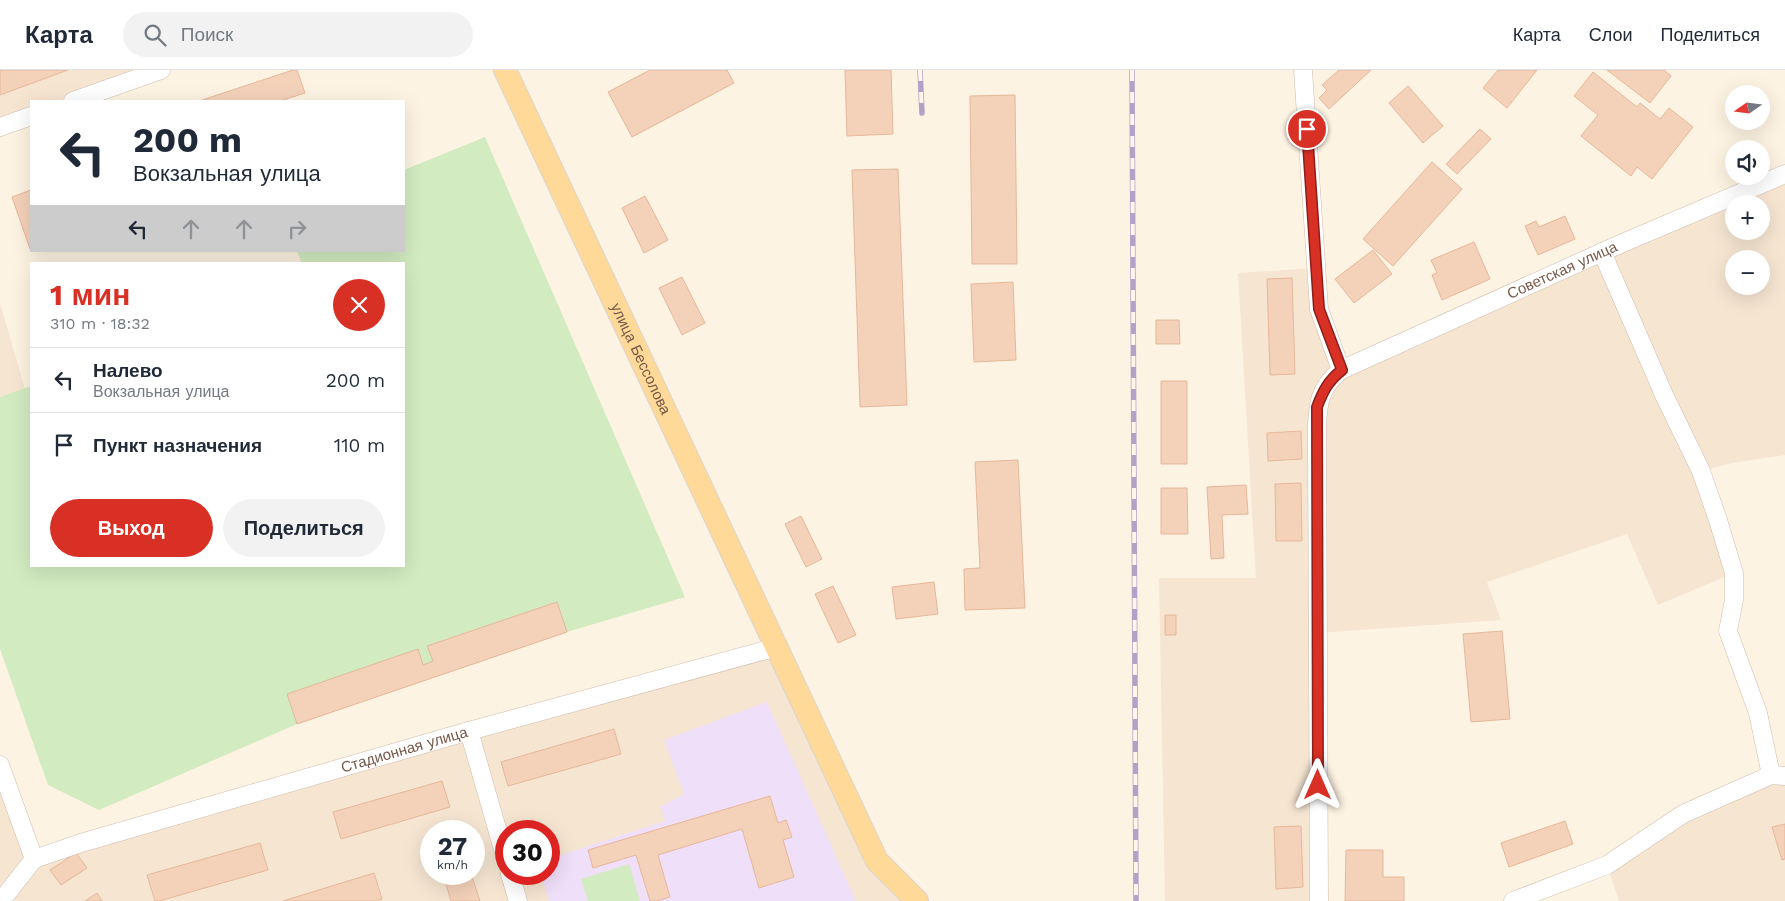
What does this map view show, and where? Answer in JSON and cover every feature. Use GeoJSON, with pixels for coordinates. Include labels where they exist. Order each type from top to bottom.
{"type":"FeatureCollection","features":[{"type":"Feature","properties":{"kind":"main road","name":"улица Бессолова"},"geometry":{"type":"LineString","coordinates":[[505,70],[877,861],[917,901]]}},
{"type":"Feature","properties":{"kind":"street"},"geometry":{"type":"LineString","coordinates":[[76,100],[161,70]]}},
{"type":"Feature","properties":{"kind":"street"},"geometry":{"type":"LineString","coordinates":[[1303,70],[1319,309],[1342,370],[1330,380],[1323,390],[1317,407],[1316,427],[1319,901]]}},
{"type":"Feature","properties":{"kind":"street"},"geometry":{"type":"LineString","coordinates":[[0,127],[30,116]]}},
{"type":"Feature","properties":{"kind":"street","name":"Советская улица"},"geometry":{"type":"LineString","coordinates":[[1342,370],[1602,252],[1785,174]]}},
{"type":"Feature","properties":{"kind":"street"},"geometry":{"type":"LineString","coordinates":[[1513,901],[1607,866],[1683,814],[1778,776],[1758,712],[1728,631],[1734,600],[1734,573],[1718,520],[1701,471],[1664,395],[1602,252]]}},
{"type":"Feature","properties":{"kind":"street","name":"Стадионная улица"},"geometry":{"type":"LineString","coordinates":[[34,859],[81,843],[469,731],[777,647]]}},
{"type":"Feature","properties":{"kind":"street"},"geometry":{"type":"LineString","coordinates":[[469,731],[495,822]]}},
{"type":"Feature","properties":{"kind":"street"},"geometry":{"type":"LineString","coordinates":[[0,765],[34,859],[1,901]]}},
{"type":"Feature","properties":{"kind":"street"},"geometry":{"type":"LineString","coordinates":[[513,885],[518,901]]}},
{"type":"Feature","properties":{"kind":"shaded area"},"geometry":{"type":"Polygon","coordinates":[[[0,70],[161,70],[76,100],[30,100],[30,116],[0,127],[0,70]]]}},
{"type":"Feature","properties":{"kind":"shaded area"},"geometry":{"type":"Polygon","coordinates":[[[1785,174],[1785,455],[1732,463],[1702,471],[1734,573],[1658,605],[1627,534],[1487,582],[1501,620],[1318,633],[1319,901],[1165,901],[1159,578],[1256,578],[1238,273],[1317,268],[1341,370],[1725,200],[1725,240],[1770,240],[1770,195],[1737,195],[1760,185],[1770,185],[1770,181],[1785,174]]]}},
{"type":"Feature","properties":{"kind":"shaded area"},"geometry":{"type":"Polygon","coordinates":[[[0,303],[25,389],[0,397],[0,303]]]}},
{"type":"Feature","properties":{"kind":"shaded area"},"geometry":{"type":"Polygon","coordinates":[[[777,647],[877,861],[917,901],[0,901],[0,765],[34,858],[777,647]]]}},
{"type":"Feature","properties":{"kind":"shaded area"},"geometry":{"type":"Polygon","coordinates":[[[767,702],[856,901],[549,901],[544,885],[560,885],[560,855],[665,821],[660,807],[684,794],[664,740],[767,702]]]}},
{"type":"Feature","properties":{"kind":"shaded area"},"geometry":{"type":"Polygon","coordinates":[[[1785,776],[1785,901],[1619,901],[1607,865],[1683,814],[1785,776]]]}},
{"type":"Feature","properties":{"kind":"green space"},"geometry":{"type":"Polygon","coordinates":[[[485,137],[685,597],[567,632],[297,724],[99,810],[48,785],[0,649],[0,397],[30,386],[30,567],[405,567],[405,262],[301,262],[297,252],[405,252],[405,170],[485,137]]]}},
{"type":"Feature","properties":{"kind":"green space"},"geometry":{"type":"Polygon","coordinates":[[[629,864],[640,901],[588,901],[581,879],[629,864]]]}},
{"type":"Feature","properties":{"kind":"building"},"geometry":{"type":"Polygon","coordinates":[[[0,70],[68,70],[0,95],[0,70]]]}},
{"type":"Feature","properties":{"kind":"building"},"geometry":{"type":"Polygon","coordinates":[[[293,70],[297,70],[305,93],[283,100],[202,100],[293,70]]]}},
{"type":"Feature","properties":{"kind":"building"},"geometry":{"type":"Polygon","coordinates":[[[650,70],[727,70],[734,83],[632,137],[608,92],[650,70]]]}},
{"type":"Feature","properties":{"kind":"building"},"geometry":{"type":"Polygon","coordinates":[[[845,70],[891,70],[893,134],[847,136],[845,70]]]}},
{"type":"Feature","properties":{"kind":"building"},"geometry":{"type":"Polygon","coordinates":[[[1339,70],[1371,70],[1329,109],[1319,98],[1327,90],[1322,85],[1339,70]]]}},
{"type":"Feature","properties":{"kind":"building"},"geometry":{"type":"Polygon","coordinates":[[[1498,70],[1537,70],[1507,108],[1483,88],[1498,70]]]}},
{"type":"Feature","properties":{"kind":"building"},"geometry":{"type":"Polygon","coordinates":[[[1607,70],[1664,70],[1671,76],[1650,103],[1607,70]]]}},
{"type":"Feature","properties":{"kind":"building"},"geometry":{"type":"Polygon","coordinates":[[[1593,72],[1637,107],[1640,103],[1660,119],[1669,108],[1693,127],[1652,179],[1637,167],[1631,176],[1581,136],[1598,115],[1574,96],[1593,72]]]}},
{"type":"Feature","properties":{"kind":"building"},"geometry":{"type":"Polygon","coordinates":[[[1408,86],[1443,126],[1423,143],[1389,103],[1408,86]]]}},
{"type":"Feature","properties":{"kind":"building"},"geometry":{"type":"Polygon","coordinates":[[[1015,95],[1017,264],[972,264],[970,96],[1015,95]]]}},
{"type":"Feature","properties":{"kind":"building"},"geometry":{"type":"Polygon","coordinates":[[[1480,129],[1491,139],[1457,174],[1446,164],[1480,129]]]}},
{"type":"Feature","properties":{"kind":"building"},"geometry":{"type":"Polygon","coordinates":[[[1432,162],[1462,189],[1393,266],[1363,239],[1432,162]]]}},
{"type":"Feature","properties":{"kind":"building"},"geometry":{"type":"Polygon","coordinates":[[[898,169],[907,405],[860,407],[852,170],[898,169]]]}},
{"type":"Feature","properties":{"kind":"building"},"geometry":{"type":"Polygon","coordinates":[[[30,190],[30,249],[12,197],[30,190]]]}},
{"type":"Feature","properties":{"kind":"building"},"geometry":{"type":"Polygon","coordinates":[[[645,196],[668,240],[644,253],[622,208],[645,196]]]}},
{"type":"Feature","properties":{"kind":"building"},"geometry":{"type":"Polygon","coordinates":[[[1565,216],[1575,239],[1538,255],[1525,226],[1536,221],[1539,227],[1565,216]]]}},
{"type":"Feature","properties":{"kind":"building"},"geometry":{"type":"Polygon","coordinates":[[[1474,242],[1490,279],[1442,300],[1432,275],[1437,273],[1431,260],[1474,242]]]}},
{"type":"Feature","properties":{"kind":"building"},"geometry":{"type":"Polygon","coordinates":[[[1373,250],[1392,274],[1354,303],[1335,279],[1373,250]]]}},
{"type":"Feature","properties":{"kind":"building"},"geometry":{"type":"Polygon","coordinates":[[[682,277],[705,323],[682,335],[659,288],[682,277]]]}},
{"type":"Feature","properties":{"kind":"building"},"geometry":{"type":"Polygon","coordinates":[[[1292,278],[1295,374],[1270,375],[1267,279],[1292,278]]]}},
{"type":"Feature","properties":{"kind":"building"},"geometry":{"type":"Polygon","coordinates":[[[1013,282],[1016,360],[974,362],[971,284],[1013,282]]]}},
{"type":"Feature","properties":{"kind":"building"},"geometry":{"type":"Polygon","coordinates":[[[1156,320],[1179,320],[1180,344],[1156,344],[1156,320]]]}},
{"type":"Feature","properties":{"kind":"building"},"geometry":{"type":"Polygon","coordinates":[[[1161,381],[1187,381],[1187,464],[1161,464],[1161,381]]]}},
{"type":"Feature","properties":{"kind":"building"},"geometry":{"type":"Polygon","coordinates":[[[1301,431],[1302,459],[1268,461],[1267,433],[1301,431]]]}},
{"type":"Feature","properties":{"kind":"building"},"geometry":{"type":"Polygon","coordinates":[[[1018,460],[1025,608],[965,610],[964,569],[980,568],[975,462],[1018,460]]]}},
{"type":"Feature","properties":{"kind":"building"},"geometry":{"type":"Polygon","coordinates":[[[1301,483],[1302,541],[1276,541],[1275,484],[1301,483]]]}},
{"type":"Feature","properties":{"kind":"building"},"geometry":{"type":"Polygon","coordinates":[[[1246,485],[1248,514],[1222,515],[1224,558],[1211,559],[1207,487],[1246,485]]]}},
{"type":"Feature","properties":{"kind":"building"},"geometry":{"type":"Polygon","coordinates":[[[1161,488],[1187,488],[1188,534],[1161,534],[1161,488]]]}},
{"type":"Feature","properties":{"kind":"building"},"geometry":{"type":"Polygon","coordinates":[[[801,516],[822,559],[806,567],[785,524],[801,516]]]}},
{"type":"Feature","properties":{"kind":"building"},"geometry":{"type":"Polygon","coordinates":[[[934,582],[938,614],[896,619],[892,587],[934,582]]]}},
{"type":"Feature","properties":{"kind":"building"},"geometry":{"type":"Polygon","coordinates":[[[833,586],[856,635],[838,643],[815,594],[833,586]]]}},
{"type":"Feature","properties":{"kind":"building"},"geometry":{"type":"Polygon","coordinates":[[[557,602],[567,632],[297,724],[287,694],[418,649],[423,665],[433,661],[427,646],[557,602]]]}},
{"type":"Feature","properties":{"kind":"building"},"geometry":{"type":"Polygon","coordinates":[[[1165,615],[1176,615],[1176,635],[1165,635],[1165,615]]]}},
{"type":"Feature","properties":{"kind":"building"},"geometry":{"type":"Polygon","coordinates":[[[1502,631],[1510,719],[1471,722],[1463,634],[1502,631]]]}},
{"type":"Feature","properties":{"kind":"building"},"geometry":{"type":"Polygon","coordinates":[[[614,729],[621,754],[508,786],[501,762],[614,729]]]}},
{"type":"Feature","properties":{"kind":"building"},"geometry":{"type":"Polygon","coordinates":[[[442,781],[450,807],[341,839],[333,812],[442,781]]]}},
{"type":"Feature","properties":{"kind":"building"},"geometry":{"type":"Polygon","coordinates":[[[770,796],[778,823],[786,820],[792,837],[783,840],[794,877],[759,888],[742,829],[658,855],[670,897],[656,901],[650,901],[636,855],[593,868],[588,850],[770,796]]]}},
{"type":"Feature","properties":{"kind":"building"},"geometry":{"type":"Polygon","coordinates":[[[1565,821],[1573,844],[1509,867],[1501,843],[1565,821]]]}},
{"type":"Feature","properties":{"kind":"building"},"geometry":{"type":"Polygon","coordinates":[[[1785,824],[1785,859],[1782,860],[1772,827],[1785,824]]]}},
{"type":"Feature","properties":{"kind":"building"},"geometry":{"type":"Polygon","coordinates":[[[1301,826],[1303,887],[1276,889],[1274,827],[1301,826]]]}},
{"type":"Feature","properties":{"kind":"building"},"geometry":{"type":"Polygon","coordinates":[[[260,843],[268,870],[155,901],[147,875],[260,843]]]}},
{"type":"Feature","properties":{"kind":"building"},"geometry":{"type":"Polygon","coordinates":[[[1346,850],[1383,850],[1383,877],[1404,877],[1404,901],[1345,901],[1346,850]]]}},
{"type":"Feature","properties":{"kind":"building"},"geometry":{"type":"Polygon","coordinates":[[[76,853],[87,868],[61,885],[50,870],[76,853]]]}},
{"type":"Feature","properties":{"kind":"building"},"geometry":{"type":"Polygon","coordinates":[[[374,873],[382,899],[376,901],[283,901],[374,873]]]}},
{"type":"Feature","properties":{"kind":"building"},"geometry":{"type":"Polygon","coordinates":[[[446,885],[475,885],[480,901],[451,901],[446,885]]]}},
{"type":"Feature","properties":{"kind":"building"},"geometry":{"type":"Polygon","coordinates":[[[97,893],[102,901],[85,901],[97,893]]]}},
{"type":"Feature","properties":{"kind":"railway"},"geometry":{"type":"LineString","coordinates":[[920,70],[922,113]]}},
{"type":"Feature","properties":{"kind":"railway"},"geometry":{"type":"LineString","coordinates":[[1132,70],[1136,901]]}},
{"type":"Feature","properties":{"kind":"route"},"geometry":{"type":"LineString","coordinates":[[1307,129],[1319,309],[1342,370],[1330,380],[1323,390],[1317,407],[1318,785]]}}]}
